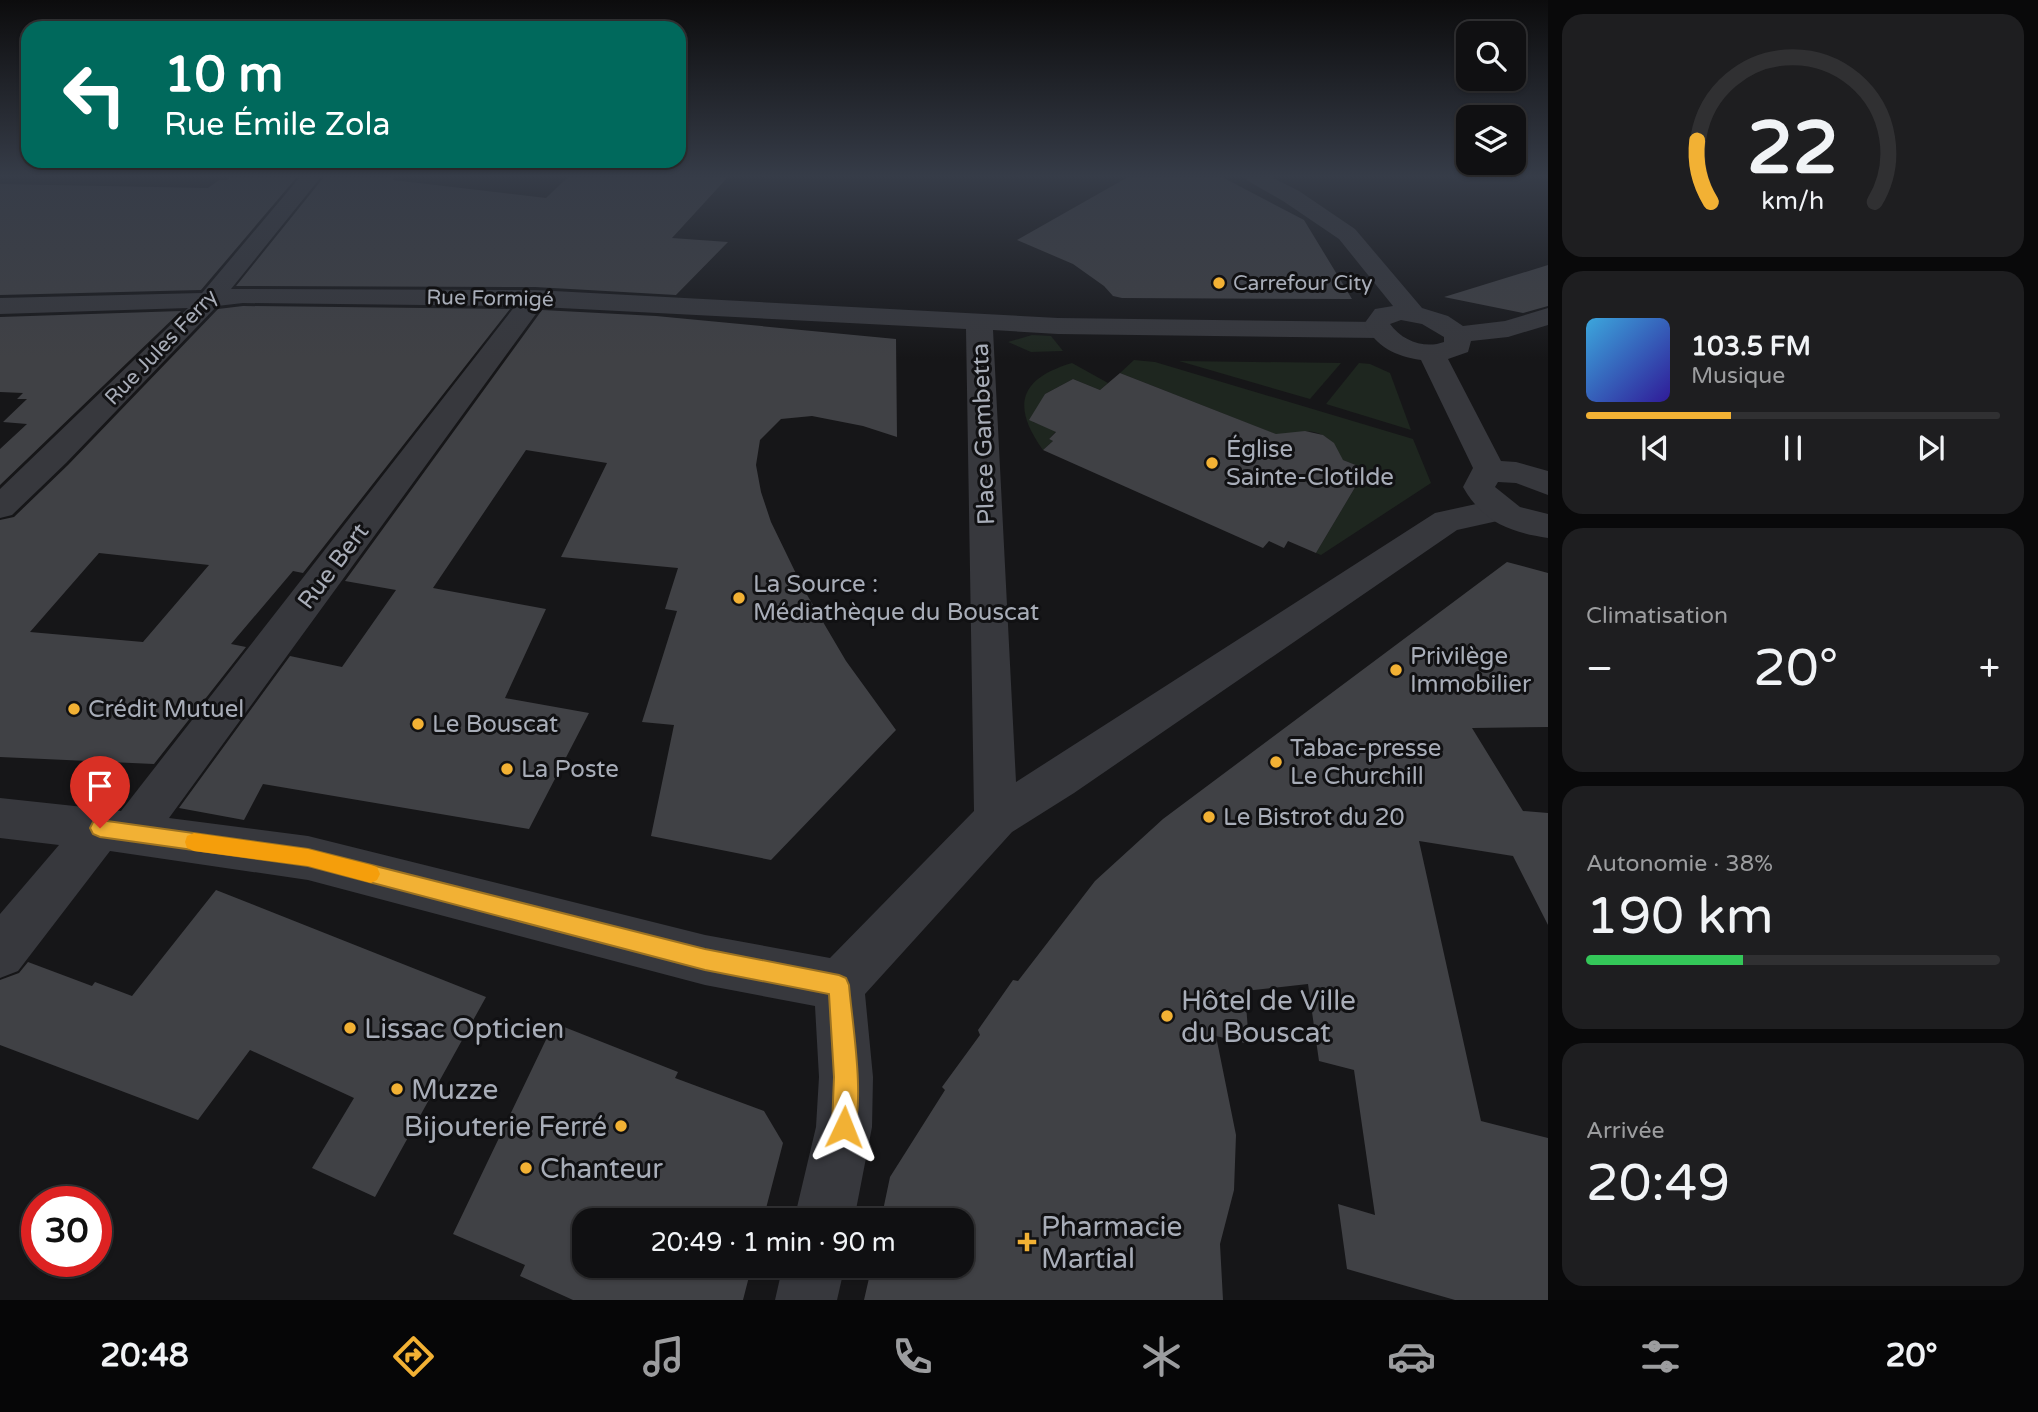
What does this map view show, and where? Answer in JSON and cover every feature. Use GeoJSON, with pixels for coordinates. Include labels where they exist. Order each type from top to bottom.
{"type":"FeatureCollection","features":[{"type":"Feature","properties":{"kind":"street","name":"Rue Jules Ferry"},"geometry":{"type":"LineString","coordinates":[[0,507],[55,456],[209,300],[261,238]]}},
{"type":"Feature","properties":{"kind":"street"},"geometry":{"type":"LineString","coordinates":[[1350,238],[1413,313]]}},
{"type":"Feature","properties":{"kind":"street","name":"Rue Formigé"},"geometry":{"type":"LineString","coordinates":[[1,307],[209,300],[243,295],[535,298],[781,309],[979,323]]}},
{"type":"Feature","properties":{"kind":"street","name":"Rue Bert"},"geometry":{"type":"LineString","coordinates":[[0,953],[116,831],[535,298]]}},
{"type":"Feature","properties":{"kind":"street"},"geometry":{"type":"LineString","coordinates":[[1457,335],[1458,346],[1452,350],[1431,352],[1393,342],[1379,330],[1378,319],[1384,315],[1413,313],[1440,321],[1457,335],[1508,330],[1548,316]]}},
{"type":"Feature","properties":{"kind":"street","name":"Place Gambetta"},"geometry":{"type":"LineString","coordinates":[[996,818],[979,323],[1379,330]]}},
{"type":"Feature","properties":{"kind":"street"},"geometry":{"type":"LineString","coordinates":[[1431,352],[1491,472]]}},
{"type":"Feature","properties":{"kind":"street"},"geometry":{"type":"LineString","coordinates":[[1548,484],[1517,472],[1491,472],[1480,481],[1479,487],[1490,503],[1499,510],[1523,521],[1548,526]]}},
{"type":"Feature","properties":{"kind":"street"},"geometry":{"type":"LineString","coordinates":[[827,1208],[844,1127],[846,1077],[839,985],[996,818],[1059,780],[1447,521],[1499,510]]}},
{"type":"Feature","properties":{"kind":"street"},"geometry":{"type":"LineString","coordinates":[[0,818],[308,858],[705,960],[839,985]]}},
{"type":"Feature","properties":{"kind":"street"},"geometry":{"type":"LineString","coordinates":[[806,1300],[811,1278]]}},
{"type":"Feature","properties":{"kind":"shaded area"},"geometry":{"type":"Polygon","coordinates":[[[1032,335],[1051,336],[1063,351],[1031,352],[1008,342],[1032,335]]]}},
{"type":"Feature","properties":{"kind":"shaded area"},"geometry":{"type":"Polygon","coordinates":[[[1134,360],[1155,362],[1413,439],[1431,483],[1321,555],[1316,553],[1366,469],[1335,457],[1331,442],[1316,433],[1304,432],[1288,439],[1120,373],[1134,360]]]}},
{"type":"Feature","properties":{"kind":"shaded area"},"geometry":{"type":"Polygon","coordinates":[[[1179,361],[1341,363],[1310,399],[1179,361]]]}},
{"type":"Feature","properties":{"kind":"shaded area"},"geometry":{"type":"Polygon","coordinates":[[[1072,363],[1108,383],[1100,390],[1073,379],[1045,394],[1033,422],[1057,430],[1049,439],[1053,441],[1043,450],[1027,421],[1024,408],[1026,396],[1040,377],[1072,363]]]}},
{"type":"Feature","properties":{"kind":"shaded area"},"geometry":{"type":"Polygon","coordinates":[[[1359,363],[1370,364],[1390,373],[1411,430],[1326,404],[1359,363]]]}},
{"type":"Feature","properties":{"kind":"building"},"geometry":{"type":"Polygon","coordinates":[[[0,238],[245,238],[201,290],[0,295],[0,238]]]}},
{"type":"Feature","properties":{"kind":"building"},"geometry":{"type":"Polygon","coordinates":[[[275,238],[672,238],[728,242],[676,295],[535,287],[236,286],[275,238]]]}},
{"type":"Feature","properties":{"kind":"building"},"geometry":{"type":"Polygon","coordinates":[[[1021,238],[1315,238],[1352,299],[1122,298],[1113,296],[1104,286],[1073,264],[1017,240],[1021,238]]]}},
{"type":"Feature","properties":{"kind":"building"},"geometry":{"type":"Polygon","coordinates":[[[1548,265],[1548,306],[1523,313],[1444,297],[1548,265]]]}},
{"type":"Feature","properties":{"kind":"building"},"geometry":{"type":"Polygon","coordinates":[[[243,306],[510,309],[303,573],[293,571],[231,644],[246,647],[154,764],[0,757],[0,520],[14,517],[68,465],[218,309],[243,306]],[[99,553],[30,632],[143,642],[209,565],[99,553]]]}},
{"type":"Feature","properties":{"kind":"building"},"geometry":{"type":"Polygon","coordinates":[[[542,310],[656,316],[896,339],[897,437],[863,426],[812,416],[781,419],[760,440],[756,465],[771,522],[803,588],[846,661],[896,730],[771,860],[651,836],[674,725],[642,722],[677,611],[665,609],[678,568],[561,557],[607,463],[526,450],[433,588],[546,609],[505,698],[589,713],[529,829],[263,784],[244,820],[179,808],[290,656],[342,667],[396,590],[345,581],[542,310]]]}},
{"type":"Feature","properties":{"kind":"building"},"geometry":{"type":"Polygon","coordinates":[[[181,311],[0,485],[0,449],[27,424],[3,422],[27,399],[17,399],[23,393],[0,392],[0,317],[181,311]]]}},
{"type":"Feature","properties":{"kind":"building","name":"Église Sainte-Clotilde"},"geometry":{"type":"Polygon","coordinates":[[[1120,373],[1276,434],[1305,431],[1323,435],[1334,443],[1343,460],[1366,469],[1316,553],[1288,541],[1284,548],[1269,541],[1263,548],[1043,450],[1053,441],[1049,439],[1056,432],[1029,420],[1045,394],[1073,379],[1100,390],[1120,373]]]}},
{"type":"Feature","properties":{"kind":"building"},"geometry":{"type":"Polygon","coordinates":[[[1507,562],[1548,573],[1548,727],[1472,728],[1523,811],[1548,813],[1548,925],[1513,856],[1419,841],[1481,1121],[1548,1138],[1548,1300],[1455,1300],[1347,1269],[1338,1204],[1375,1215],[1354,1070],[1319,1061],[1308,984],[1245,991],[1249,1044],[1216,1036],[1236,1135],[1234,1190],[1220,1244],[1223,1300],[864,1300],[869,1278],[974,1278],[974,1208],[884,1208],[890,1177],[945,1090],[942,1087],[980,1035],[978,1030],[1013,980],[1018,981],[1095,881],[1163,819],[1507,562]]]}},
{"type":"Feature","properties":{"kind":"building"},"geometry":{"type":"Polygon","coordinates":[[[216,890],[486,997],[375,1197],[312,1168],[354,1098],[250,1050],[198,1120],[0,1045],[0,980],[19,973],[28,962],[92,986],[95,982],[132,996],[216,890]]]}},
{"type":"Feature","properties":{"kind":"building"},"geometry":{"type":"Polygon","coordinates":[[[554,1023],[678,1072],[675,1078],[764,1111],[783,1143],[766,1208],[572,1208],[572,1278],[749,1278],[743,1300],[573,1300],[520,1276],[525,1265],[453,1234],[554,1023]]]}},
{"type":"Feature","properties":{"kind":"slow traffic"},"geometry":{"type":"LineString","coordinates":[[194,842],[308,858],[371,874]]}},
{"type":"Feature","properties":{"kind":"place","name":"Carrefour City"},"geometry":{"type":"Point","coordinates":[1219,283]}},
{"type":"Feature","properties":{"kind":"place","name":"Église Sainte-Clotilde"},"geometry":{"type":"Point","coordinates":[1212,463]}},
{"type":"Feature","properties":{"kind":"place","name":"La Source : Médiathèque du Bouscat"},"geometry":{"type":"Point","coordinates":[739,598]}},
{"type":"Feature","properties":{"kind":"place","name":"Privilège Immobilier"},"geometry":{"type":"Point","coordinates":[1396,670]}},
{"type":"Feature","properties":{"kind":"place","name":"Crédit Mutuel"},"geometry":{"type":"Point","coordinates":[74,709]}},
{"type":"Feature","properties":{"kind":"place","name":"Le Bouscat"},"geometry":{"type":"Point","coordinates":[418,724]}},
{"type":"Feature","properties":{"kind":"place","name":"Tabac-presse Le Churchill"},"geometry":{"type":"Point","coordinates":[1276,762]}},
{"type":"Feature","properties":{"kind":"place","name":"La Poste"},"geometry":{"type":"Point","coordinates":[507,769]}},
{"type":"Feature","properties":{"kind":"place","name":"Le Bistrot du 20"},"geometry":{"type":"Point","coordinates":[1209,817]}},
{"type":"Feature","properties":{"kind":"place","name":"Hôtel de Ville du Bouscat"},"geometry":{"type":"Point","coordinates":[1167,1016]}},
{"type":"Feature","properties":{"kind":"place","name":"Lissac Opticien"},"geometry":{"type":"Point","coordinates":[350,1028]}},
{"type":"Feature","properties":{"kind":"place","name":"Muzze"},"geometry":{"type":"Point","coordinates":[397,1089]}},
{"type":"Feature","properties":{"kind":"place","name":"Bijouterie Ferré"},"geometry":{"type":"Point","coordinates":[621,1126]}},
{"type":"Feature","properties":{"kind":"place","name":"Chanteur"},"geometry":{"type":"Point","coordinates":[526,1168]}},
{"type":"Feature","properties":{"kind":"place","name":"Pharmacie Martial"},"geometry":{"type":"Point","coordinates":[1027,1242]}},
{"type":"Feature","properties":{"kind":"route"},"geometry":{"type":"LineString","coordinates":[[100,828],[308,858],[705,960],[839,985],[846,1077],[844,1127]]}}]}
